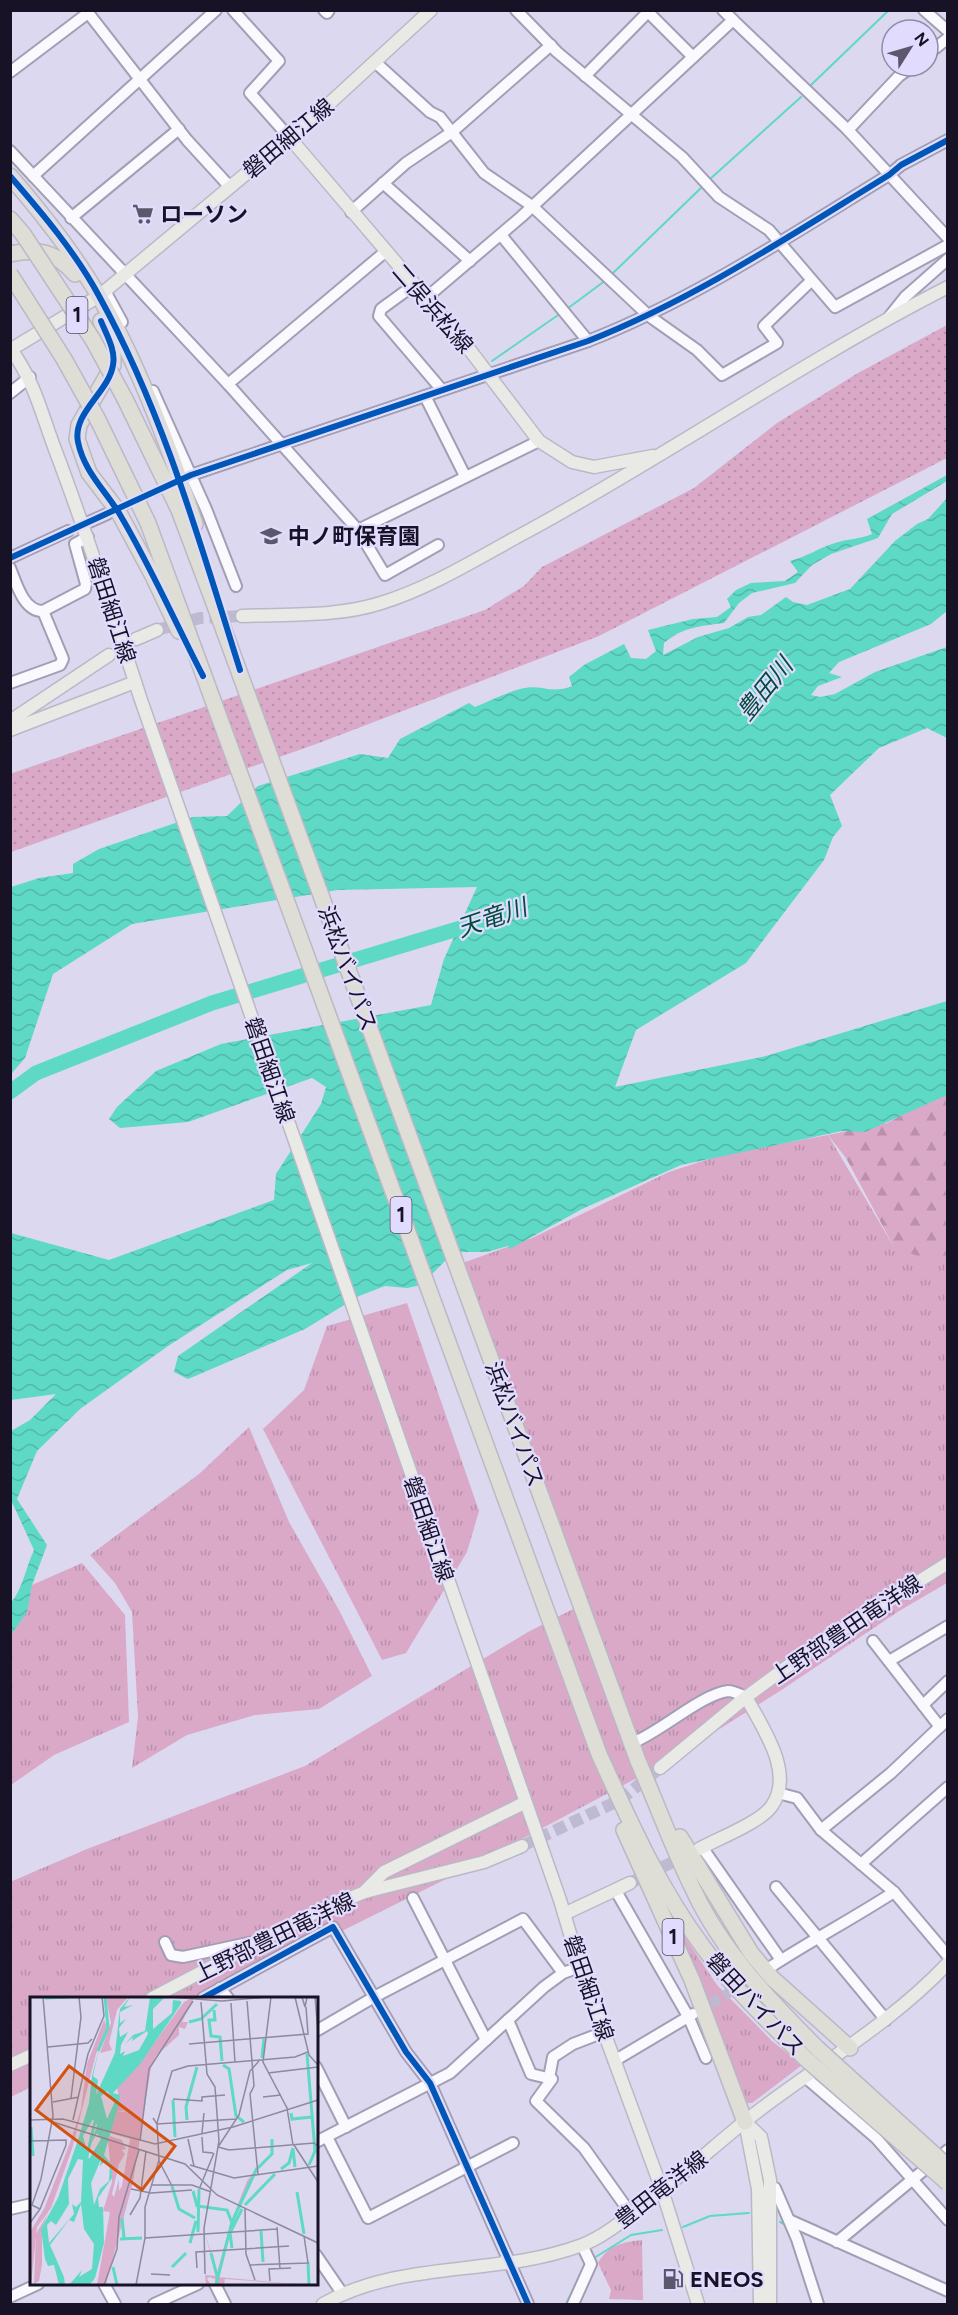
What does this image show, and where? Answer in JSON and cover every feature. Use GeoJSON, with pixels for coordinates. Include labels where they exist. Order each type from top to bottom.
{"type":"FeatureCollection","features":[{"type":"Feature","properties":{"kind":"highway","name":"1"},"geometry":{"type":"LineString","coordinates":[[10,176],[54,230],[99,296],[138,379],[184,492],[240,670]]}},
{"type":"Feature","properties":{"kind":"highway","name":"浜松バイパス"},"geometry":{"type":"LineString","coordinates":[[10,219],[23,234],[93,340],[125,399],[179,510],[240,670],[632,1743]]}},
{"type":"Feature","properties":{"kind":"highway","name":"1"},"geometry":{"type":"LineString","coordinates":[[10,254],[49,252],[63,261],[99,296],[113,365],[79,425],[77,439],[81,456],[118,511],[203,676]]}},
{"type":"Feature","properties":{"kind":"highway","name":"浜松バイパス"},"geometry":{"type":"LineString","coordinates":[[10,274],[64,359],[98,420],[148,524],[599,1754]]}},
{"type":"Feature","properties":{"kind":"highway","name":"1"},"geometry":{"type":"LineString","coordinates":[[632,1743],[682,1842],[751,1953],[772,1978],[850,2048]]}},
{"type":"Feature","properties":{"kind":"highway","name":"磐田バイパス"},"geometry":{"type":"LineString","coordinates":[[632,1743],[694,1892],[741,1963],[811,2053],[948,2183]]}},
{"type":"Feature","properties":{"kind":"highway","name":"1"},"geometry":{"type":"LineString","coordinates":[[599,1754],[609,1796],[648,1888],[692,1980],[745,2122]]}},
{"type":"Feature","properties":{"kind":"highway","name":"磐田バイパス"},"geometry":{"type":"LineString","coordinates":[[599,1754],[642,1845],[684,1921],[741,1995],[948,2167]]}},
{"type":"Feature","properties":{"kind":"main road","name":"磐田細江線"},"geometry":{"type":"LineString","coordinates":[[431,10],[375,62],[231,187],[99,296],[11,349],[30,377],[88,537],[141,700],[564,1914],[580,1967],[662,2190],[698,2304]]}},
{"type":"Feature","properties":{"kind":"main road","name":"二俣浜松線"},"geometry":{"type":"LineString","coordinates":[[289,137],[489,374],[539,441],[572,462],[594,467],[657,455]]}},
{"type":"Feature","properties":{"kind":"main road","name":"二俣浜松線"},"geometry":{"type":"LineString","coordinates":[[242,616],[346,610],[381,603],[430,583],[614,484],[657,455],[889,317],[948,287]]}},
{"type":"Feature","properties":{"kind":"main road"},"geometry":{"type":"LineString","coordinates":[[136,639],[158,630]]}},
{"type":"Feature","properties":{"kind":"main road"},"geometry":{"type":"LineString","coordinates":[[10,721],[109,655]]}},
{"type":"Feature","properties":{"kind":"main road"},"geometry":{"type":"LineString","coordinates":[[10,730],[135,682]]}},
{"type":"Feature","properties":{"kind":"main road","name":"上野部豊田竜洋線"},"geometry":{"type":"LineString","coordinates":[[660,1768],[746,1697],[811,1649],[948,1563]]}},
{"type":"Feature","properties":{"kind":"main road","name":"上野部豊田竜洋線"},"geometry":{"type":"LineString","coordinates":[[746,1697],[780,1770],[778,1793]]}},
{"type":"Feature","properties":{"kind":"main road"},"geometry":{"type":"LineString","coordinates":[[701,1848],[759,1817],[770,1809],[778,1793]]}},
{"type":"Feature","properties":{"kind":"main road","name":"上野部豊田竜洋線"},"geometry":{"type":"LineString","coordinates":[[364,1892],[384,1872],[522,1797]]}},
{"type":"Feature","properties":{"kind":"main road","name":"上野部豊田竜洋線"},"geometry":{"type":"LineString","coordinates":[[154,1997],[318,1911],[364,1892],[484,1862],[522,1846]]}},
{"type":"Feature","properties":{"kind":"main road"},"geometry":{"type":"LineString","coordinates":[[564,1914],[630,1883]]}},
{"type":"Feature","properties":{"kind":"main road","name":"豊田竜洋線"},"geometry":{"type":"LineString","coordinates":[[323,2304],[342,2294],[388,2278],[511,2264],[582,2245],[616,2226],[745,2122],[805,2077],[850,2048],[886,2020],[948,1963]]}},
{"type":"Feature","properties":{"kind":"main road"},"geometry":{"type":"LineString","coordinates":[[10,2065],[30,2056]]}},
{"type":"Feature","properties":{"kind":"main road"},"geometry":{"type":"LineString","coordinates":[[745,2122],[761,2137],[773,2188],[770,2304]]}},
{"type":"Feature","properties":{"kind":"main road"},"geometry":{"type":"LineString","coordinates":[[745,2122],[758,2189],[760,2304]]}},
{"type":"Feature","properties":{"kind":"street"},"geometry":{"type":"LineString","coordinates":[[33,176],[216,10]]}},
{"type":"Feature","properties":{"kind":"street"},"geometry":{"type":"LineString","coordinates":[[233,10],[279,61],[250,93],[289,137]]}},
{"type":"Feature","properties":{"kind":"street"},"geometry":{"type":"LineString","coordinates":[[324,10],[327,13],[329,10]]}},
{"type":"Feature","properties":{"kind":"street"},"geometry":{"type":"LineString","coordinates":[[516,10],[585,76],[682,157],[719,197],[768,230],[835,307],[948,245]]}},
{"type":"Feature","properties":{"kind":"street"},"geometry":{"type":"LineString","coordinates":[[723,10],[848,130],[948,238]]}},
{"type":"Feature","properties":{"kind":"street"},"geometry":{"type":"LineString","coordinates":[[924,10],[948,31]]}},
{"type":"Feature","properties":{"kind":"street"},"geometry":{"type":"LineString","coordinates":[[10,72],[87,12],[179,129],[231,187]]}},
{"type":"Feature","properties":{"kind":"street"},"geometry":{"type":"LineString","coordinates":[[585,76],[648,12],[693,57]]}},
{"type":"Feature","properties":{"kind":"street"},"geometry":{"type":"LineString","coordinates":[[426,298],[501,235],[733,20]]}},
{"type":"Feature","properties":{"kind":"street"},"geometry":{"type":"LineString","coordinates":[[351,212],[383,183],[435,142],[452,132],[551,45]]}},
{"type":"Feature","properties":{"kind":"street"},"geometry":{"type":"LineString","coordinates":[[375,62],[430,112],[440,117],[484,173],[532,206],[649,316],[697,350],[722,375],[777,344],[764,326],[812,281]]}},
{"type":"Feature","properties":{"kind":"street"},"geometry":{"type":"LineString","coordinates":[[848,130],[897,78]]}},
{"type":"Feature","properties":{"kind":"street"},"geometry":{"type":"LineString","coordinates":[[71,218],[179,129]]}},
{"type":"Feature","properties":{"kind":"street"},"geometry":{"type":"LineString","coordinates":[[191,475],[588,341],[649,316],[703,289],[889,175],[901,165],[948,140]]}},
{"type":"Feature","properties":{"kind":"street"},"geometry":{"type":"LineString","coordinates":[[10,151],[228,384],[358,530],[385,575],[438,545]]}},
{"type":"Feature","properties":{"kind":"street"},"geometry":{"type":"LineString","coordinates":[[383,183],[470,261]]}},
{"type":"Feature","properties":{"kind":"street"},"geometry":{"type":"LineString","coordinates":[[501,235],[588,341]]}},
{"type":"Feature","properties":{"kind":"street"},"geometry":{"type":"LineString","coordinates":[[228,384],[385,252]]}},
{"type":"Feature","properties":{"kind":"street"},"geometry":{"type":"LineString","coordinates":[[889,317],[905,297],[948,259]]}},
{"type":"Feature","properties":{"kind":"street"},"geometry":{"type":"LineString","coordinates":[[414,285],[381,309],[379,315],[442,390]]}},
{"type":"Feature","properties":{"kind":"street"},"geometry":{"type":"LineString","coordinates":[[99,296],[191,475],[236,586]]}},
{"type":"Feature","properties":{"kind":"street"},"geometry":{"type":"LineString","coordinates":[[10,393],[30,377]]}},
{"type":"Feature","properties":{"kind":"street"},"geometry":{"type":"LineString","coordinates":[[425,396],[465,476]]}},
{"type":"Feature","properties":{"kind":"street"},"geometry":{"type":"LineString","coordinates":[[358,530],[539,441]]}},
{"type":"Feature","properties":{"kind":"street"},"geometry":{"type":"LineString","coordinates":[[89,522],[107,514]]}},
{"type":"Feature","properties":{"kind":"street"},"geometry":{"type":"LineString","coordinates":[[10,558],[68,531]]}},
{"type":"Feature","properties":{"kind":"street"},"geometry":{"type":"LineString","coordinates":[[10,568],[17,588],[28,604],[38,611],[43,610],[85,589],[86,584],[75,544],[88,537]]}},
{"type":"Feature","properties":{"kind":"street"},"geometry":{"type":"LineString","coordinates":[[10,683],[60,665],[63,659],[43,610]]}},
{"type":"Feature","properties":{"kind":"street"},"geometry":{"type":"LineString","coordinates":[[888,1661],[948,1626]]}},
{"type":"Feature","properties":{"kind":"street"},"geometry":{"type":"LineString","coordinates":[[821,1830],[891,1773],[944,1723],[923,1705],[873,1641]]}},
{"type":"Feature","properties":{"kind":"street"},"geometry":{"type":"LineString","coordinates":[[923,1705],[948,1681]]}},
{"type":"Feature","properties":{"kind":"street"},"geometry":{"type":"LineString","coordinates":[[632,1743],[652,1735],[711,1696],[730,1691],[746,1697]]}},
{"type":"Feature","properties":{"kind":"street"},"geometry":{"type":"LineString","coordinates":[[861,1864],[948,1788]]}},
{"type":"Feature","properties":{"kind":"street"},"geometry":{"type":"LineString","coordinates":[[778,1793],[797,1798],[821,1830],[894,1892],[948,1956]]}},
{"type":"Feature","properties":{"kind":"street"},"geometry":{"type":"LineString","coordinates":[[701,1848],[777,1963],[817,1936],[846,1922],[894,1892]]}},
{"type":"Feature","properties":{"kind":"street"},"geometry":{"type":"LineString","coordinates":[[776,1887],[886,2020]]}},
{"type":"Feature","properties":{"kind":"street"},"geometry":{"type":"LineString","coordinates":[[616,1891],[691,2016],[706,2058]]}},
{"type":"Feature","properties":{"kind":"street"},"geometry":{"type":"LineString","coordinates":[[413,1898],[486,2040]]}},
{"type":"Feature","properties":{"kind":"street"},"geometry":{"type":"LineString","coordinates":[[318,2030],[376,1996],[523,1920],[563,1973]]}},
{"type":"Feature","properties":{"kind":"street"},"geometry":{"type":"LineString","coordinates":[[205,1997],[333,1927],[376,1996],[406,2052],[430,2083],[528,2304]]}},
{"type":"Feature","properties":{"kind":"street"},"geometry":{"type":"LineString","coordinates":[[165,1942],[171,1955],[183,1957],[264,1940]]}},
{"type":"Feature","properties":{"kind":"street"},"geometry":{"type":"LineString","coordinates":[[513,2143],[368,2218],[322,2139],[450,2073],[508,2019],[563,1973],[580,1967]]}},
{"type":"Feature","properties":{"kind":"street"},"geometry":{"type":"LineString","coordinates":[[220,1988],[227,1997]]}},
{"type":"Feature","properties":{"kind":"street"},"geometry":{"type":"LineString","coordinates":[[614,2061],[691,2016]]}},
{"type":"Feature","properties":{"kind":"street"},"geometry":{"type":"LineString","coordinates":[[508,2019],[531,2074],[549,2078]]}},
{"type":"Feature","properties":{"kind":"street"},"geometry":{"type":"LineString","coordinates":[[604,2032],[573,2044],[553,2057],[549,2078],[552,2079],[536,2101],[584,2148],[631,2214]]}},
{"type":"Feature","properties":{"kind":"street"},"geometry":{"type":"LineString","coordinates":[[318,2071],[346,2127]]}},
{"type":"Feature","properties":{"kind":"street"},"geometry":{"type":"LineString","coordinates":[[805,2077],[876,2138],[948,2220]]}},
{"type":"Feature","properties":{"kind":"street"},"geometry":{"type":"LineString","coordinates":[[837,2242],[948,2150]]}},
{"type":"Feature","properties":{"kind":"street"},"geometry":{"type":"LineString","coordinates":[[789,2188],[773,2188],[789,2220],[818,2304]]}},
{"type":"Feature","properties":{"kind":"street"},"geometry":{"type":"LineString","coordinates":[[10,2209],[30,2204]]}},
{"type":"Feature","properties":{"kind":"street"},"geometry":{"type":"LineString","coordinates":[[789,2220],[948,2290]]}},
{"type":"Feature","properties":{"kind":"street"},"geometry":{"type":"LineString","coordinates":[[573,2304],[591,2264],[582,2245]]}},
{"type":"Feature","properties":{"kind":"street"},"geometry":{"type":"LineString","coordinates":[[318,2258],[342,2294]]}},
{"type":"Feature","properties":{"kind":"street"},"geometry":{"type":"LineString","coordinates":[[10,2297],[34,2285]]}},
{"type":"Feature","properties":{"kind":"street"},"geometry":{"type":"LineString","coordinates":[[105,2285],[115,2304]]}},
{"type":"Feature","properties":{"kind":"street"},"geometry":{"type":"LineString","coordinates":[[154,2304],[194,2285]]}},
{"type":"Feature","properties":{"kind":"street"},"geometry":{"type":"LineString","coordinates":[[215,2285],[225,2304]]}},
{"type":"Feature","properties":{"kind":"green space"},"geometry":{"type":"Polygon","coordinates":[[[947,325],[947,458],[599,636],[319,743],[11,852],[10,774],[485,610],[524,586],[542,567],[694,488],[777,423],[858,373],[947,325]]]}},
{"type":"Feature","properties":{"kind":"green space"},"geometry":{"type":"Polygon","coordinates":[[[947,1091],[947,1258],[933,1262],[894,1247],[846,1158],[828,1135],[887,1123],[947,1091]]]}},
{"type":"Feature","properties":{"kind":"green space"},"geometry":{"type":"Polygon","coordinates":[[[828,1135],[894,1247],[947,1240],[947,1583],[899,1611],[783,1689],[667,1762],[454,1875],[210,1997],[30,1997],[30,2088],[11,2097],[10,1882],[87,1849],[305,1766],[528,1632],[581,1605],[457,1265],[532,1238],[669,1172],[721,1155],[828,1135]]]}},
{"type":"Feature","properties":{"kind":"green space"},"geometry":{"type":"Polygon","coordinates":[[[407,1303],[479,1511],[467,1552],[406,1653],[382,1660],[263,1429],[304,1390],[327,1326],[407,1303]]]}},
{"type":"Feature","properties":{"kind":"green space"},"geometry":{"type":"Polygon","coordinates":[[[249,1427],[289,1522],[339,1610],[372,1676],[319,1709],[255,1715],[187,1735],[132,1768],[138,1717],[132,1612],[115,1583],[90,1555],[199,1474],[249,1427]]]}},
{"type":"Feature","properties":{"kind":"green space"},"geometry":{"type":"Polygon","coordinates":[[[82,1563],[125,1615],[129,1722],[54,1755],[11,1785],[10,1634],[32,1585],[82,1563]]]}},
{"type":"Feature","properties":{"kind":"green space"},"geometry":{"type":"Polygon","coordinates":[[[666,1909],[717,1985],[772,2041],[802,2065],[752,2103],[746,2103],[666,1909]]]}},
{"type":"Feature","properties":{"kind":"green space"},"geometry":{"type":"Polygon","coordinates":[[[642,2240],[643,2300],[609,2299],[611,2290],[598,2263],[611,2248],[642,2240]]]}},
{"type":"Feature","properties":{"kind":"water","name":"豊田川"},"geometry":{"type":"Polygon","coordinates":[[[947,475],[947,481],[892,514],[878,538],[831,554],[812,565],[795,583],[752,593],[739,603],[724,623],[685,630],[664,643],[663,655],[698,637],[729,628],[748,617],[761,615],[786,597],[793,602],[807,605],[850,589],[895,541],[917,524],[928,519],[947,498],[947,611],[931,624],[839,662],[829,673],[842,677],[818,686],[811,695],[820,697],[835,694],[875,672],[947,647],[947,738],[927,728],[879,748],[830,795],[842,826],[833,837],[824,860],[746,963],[636,1030],[615,1087],[766,1056],[947,1001],[947,1095],[865,1132],[842,1131],[681,1165],[582,1209],[510,1249],[508,1246],[487,1252],[462,1252],[445,1261],[421,1285],[407,1288],[385,1286],[359,1296],[305,1329],[188,1379],[174,1372],[178,1356],[312,1263],[287,1270],[168,1346],[80,1409],[37,1451],[17,1499],[47,1545],[32,1585],[27,1612],[11,1635],[11,1603],[34,1550],[11,1500],[11,1431],[30,1420],[56,1394],[11,1400],[11,1233],[109,1260],[274,1200],[276,1174],[321,1104],[326,1087],[312,1078],[188,1122],[120,1128],[109,1119],[117,1107],[156,1071],[221,1044],[431,1005],[444,959],[477,887],[338,890],[132,924],[53,974],[25,1058],[11,1074],[11,887],[39,878],[73,873],[73,864],[99,849],[193,817],[227,816],[258,786],[360,754],[388,758],[400,739],[469,703],[475,707],[520,689],[534,687],[558,689],[572,686],[569,677],[584,665],[624,644],[631,658],[646,659],[656,651],[648,630],[693,619],[717,617],[731,607],[727,599],[736,590],[751,583],[785,581],[798,572],[790,561],[835,543],[872,534],[867,519],[947,475]]]}},
{"type":"Feature","properties":{"kind":"waterway"},"geometry":{"type":"LineString","coordinates":[[811,85],[889,10]]}},
{"type":"Feature","properties":{"kind":"waterway"},"geometry":{"type":"LineString","coordinates":[[709,180],[801,97]]}},
{"type":"Feature","properties":{"kind":"waterway"},"geometry":{"type":"LineString","coordinates":[[610,276],[703,186]]}},
{"type":"Feature","properties":{"kind":"waterway"},"geometry":{"type":"LineString","coordinates":[[567,309],[606,280]]}},
{"type":"Feature","properties":{"kind":"waterway"},"geometry":{"type":"LineString","coordinates":[[492,361],[561,313]]}},
{"type":"Feature","properties":{"kind":"waterway","name":"天竜川"},"geometry":{"type":"LineString","coordinates":[[10,1092],[36,1073],[212,1003],[477,923]]}},
{"type":"Feature","properties":{"kind":"waterway"},"geometry":{"type":"LineString","coordinates":[[683,2227],[710,2216],[749,2213]]}},
{"type":"Feature","properties":{"kind":"waterway"},"geometry":{"type":"LineString","coordinates":[[780,2222],[786,2225]]}},
{"type":"Feature","properties":{"kind":"waterway"},"geometry":{"type":"LineString","coordinates":[[594,2258],[631,2235],[662,2230]]}},
{"type":"Feature","properties":{"kind":"waterway"},"geometry":{"type":"LineString","coordinates":[[810,2235],[942,2294]]}},
{"type":"Feature","properties":{"kind":"waterway"},"geometry":{"type":"LineString","coordinates":[[566,2304],[585,2266]]}},
{"type":"Feature","properties":{"kind":"tunnel"},"geometry":{"type":"LineString","coordinates":[[112,512],[172,484]]}},
{"type":"Feature","properties":{"kind":"tunnel"},"geometry":{"type":"LineString","coordinates":[[157,630],[200,618],[242,616]]}},
{"type":"Feature","properties":{"kind":"tunnel"},"geometry":{"type":"LineString","coordinates":[[522,1846],[620,1800],[660,1768]]}},
{"type":"Feature","properties":{"kind":"tunnel"},"geometry":{"type":"LineString","coordinates":[[630,1883],[687,1855]]}},
{"type":"Feature","properties":{"kind":"tunnel"},"geometry":{"type":"LineString","coordinates":[[698,2011],[757,1976]]}},
{"type":"Feature","properties":{"kind":"cycle path"},"geometry":{"type":"LineString","coordinates":[[10,558],[191,475],[588,341],[628,324],[742,265],[889,175],[901,165],[948,140]]}},
{"type":"Feature","properties":{"kind":"cycle path"},"geometry":{"type":"LineString","coordinates":[[10,176],[80,264],[99,296],[143,386],[179,480],[240,670]]}},
{"type":"Feature","properties":{"kind":"cycle path"},"geometry":{"type":"LineString","coordinates":[[101,321],[112,348],[113,365],[105,384],[80,422],[78,442],[90,471],[119,513],[152,573],[203,676]]}},
{"type":"Feature","properties":{"kind":"cycle path"},"geometry":{"type":"LineString","coordinates":[[205,1997],[333,1927],[406,2052],[430,2083],[528,2304]]}},
{"type":"Feature","properties":{"kind":"place","name":"ローソン"},"geometry":{"type":"Point","coordinates":[143,214]}},
{"type":"Feature","properties":{"kind":"place","name":"中ノ町保育園"},"geometry":{"type":"Point","coordinates":[271,536]}},
{"type":"Feature","properties":{"kind":"place","name":"ENEOS"},"geometry":{"type":"Point","coordinates":[673,2279]}}]}
